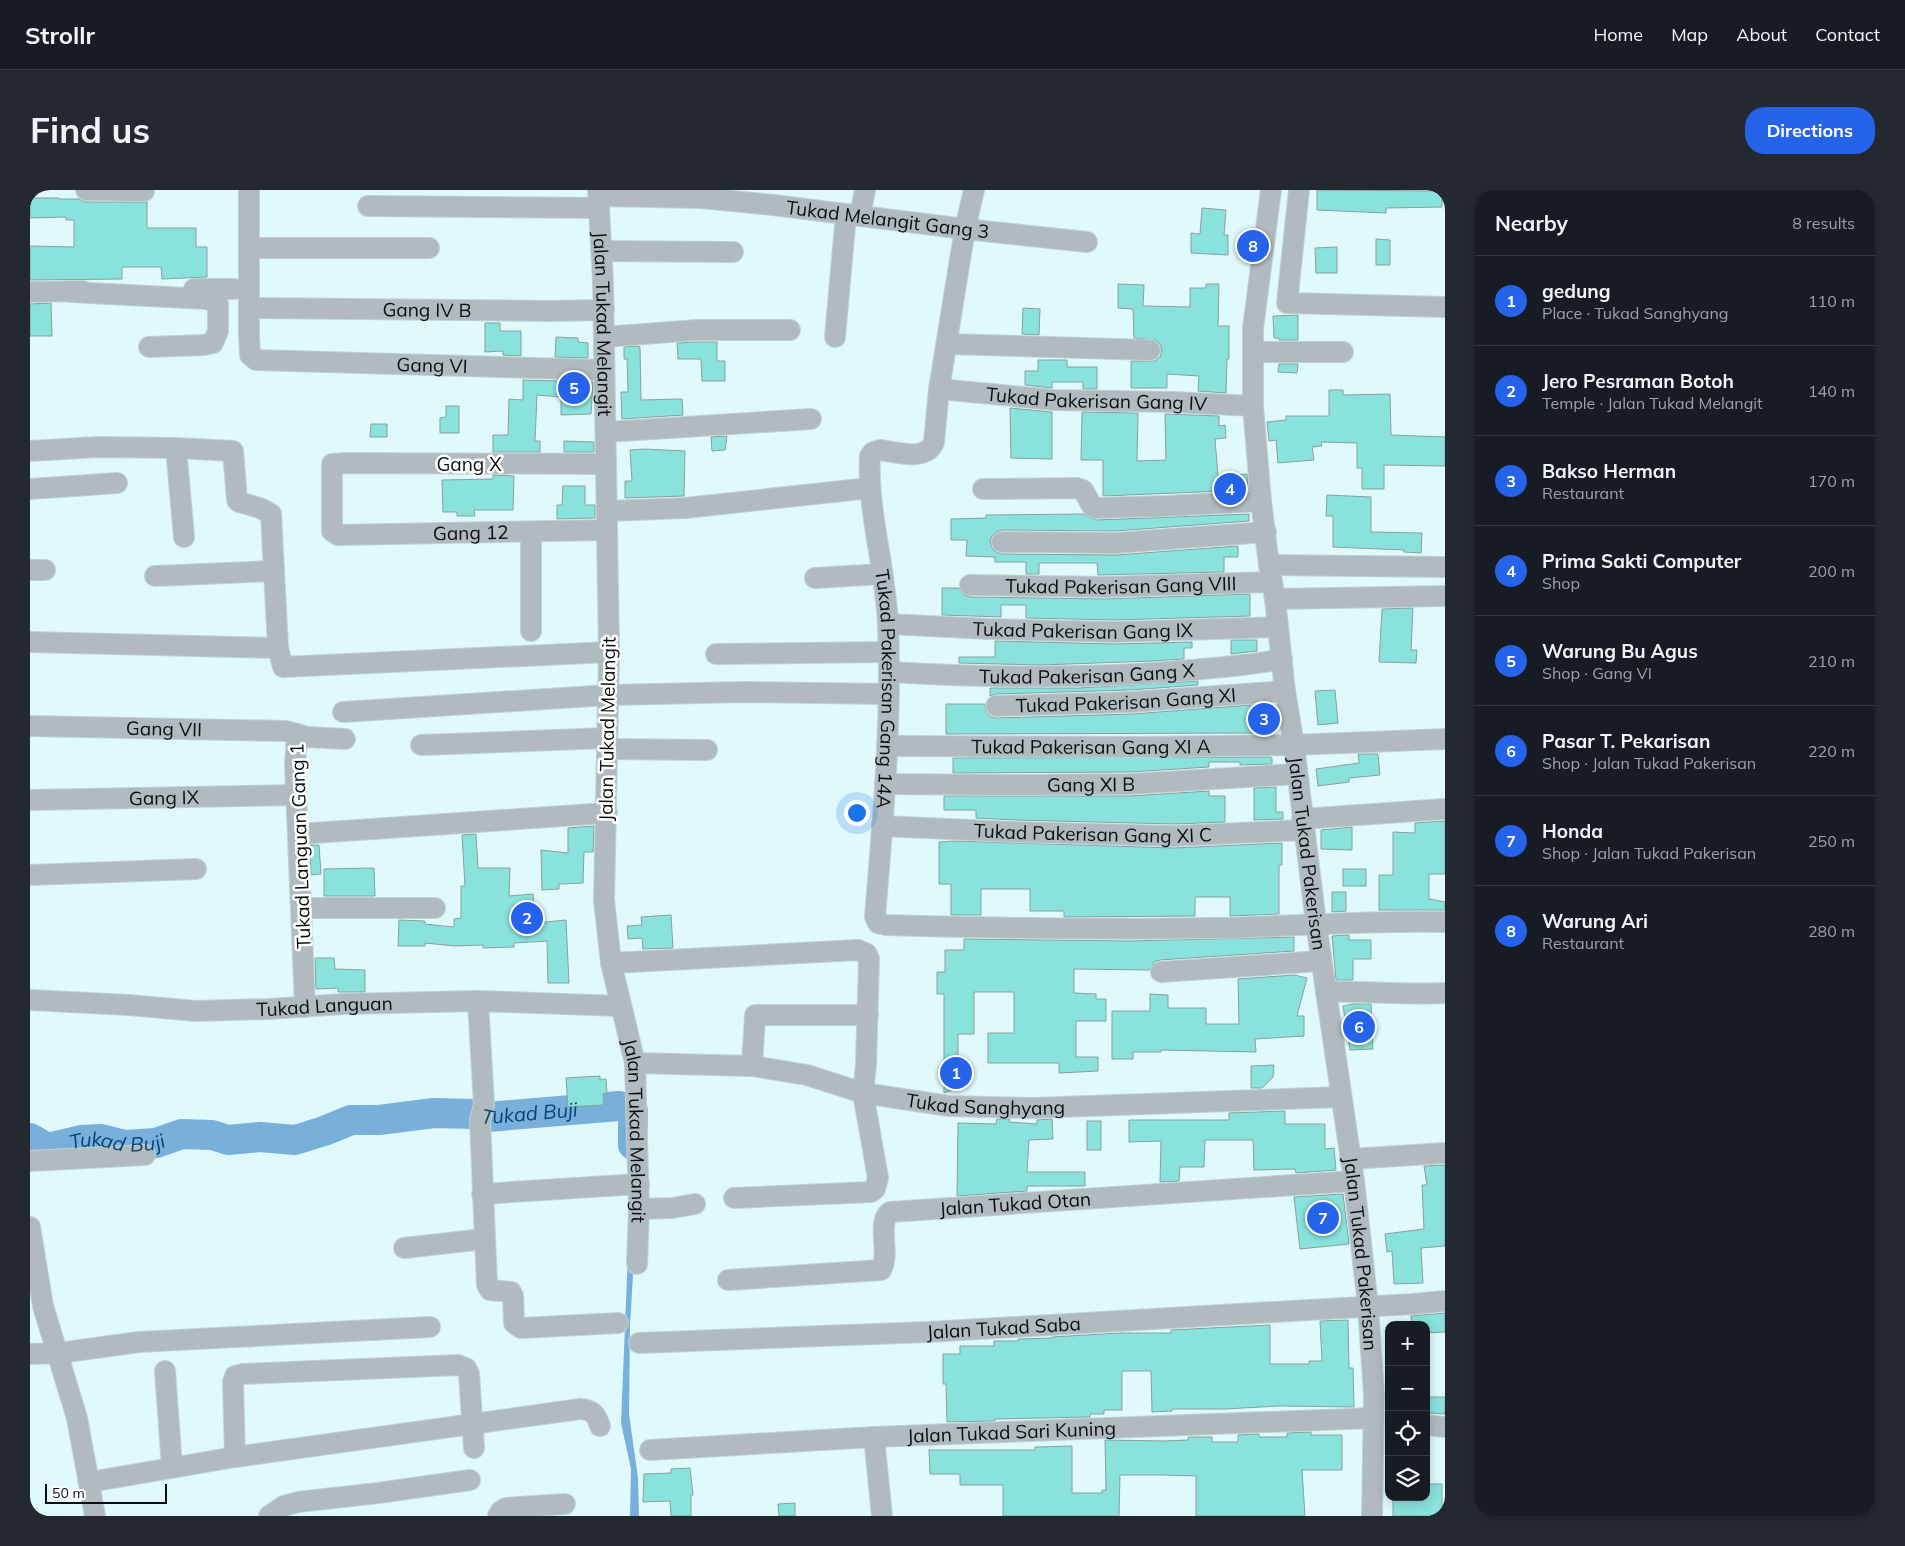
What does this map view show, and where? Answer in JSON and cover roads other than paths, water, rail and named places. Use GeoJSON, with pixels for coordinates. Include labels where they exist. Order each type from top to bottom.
{"type":"FeatureCollection","features":[{"type":"Feature","properties":{"kind":"street"},"geometry":{"type":"LineString","coordinates":[[86,190],[144,191]]}},
{"type":"Feature","properties":{"kind":"street"},"geometry":{"type":"LineString","coordinates":[[249,190],[249,308]]}},
{"type":"Feature","properties":{"kind":"street"},"geometry":{"type":"LineString","coordinates":[[835,337],[853,215],[865,190]]}},
{"type":"Feature","properties":{"kind":"street","name":"Tukad Pakerisan Gang 14A"},"geometry":{"type":"LineString","coordinates":[[974,190],[965,229],[939,389],[932,448],[922,454],[880,450],[873,452],[870,456],[870,488],[888,624],[889,672],[885,784],[875,916],[878,922],[886,926],[1040,929],[1203,928],[1316,923]]}},
{"type":"Feature","properties":{"kind":"street","name":"Jalan Tukad Pakerisan"},"geometry":{"type":"LineString","coordinates":[[1271,190],[1256,303],[1253,352],[1253,406],[1261,501],[1285,691],[1294,745],[1321,961],[1354,1181],[1368,1306],[1381,1393],[1373,1418],[1372,1516]]}},
{"type":"Feature","properties":{"kind":"street"},"geometry":{"type":"LineString","coordinates":[[1287,303],[1298,190]]}},
{"type":"Feature","properties":{"kind":"street","name":"Tukad Melangit Gang 3"},"geometry":{"type":"LineString","coordinates":[[368,206],[599,198],[701,198],[1087,242]]}},
{"type":"Feature","properties":{"kind":"street","name":"Jalan Tukad Melangit"},"geometry":{"type":"LineString","coordinates":[[599,198],[604,310],[609,652],[604,900],[611,963],[634,1062],[633,1185],[639,1209],[637,1264]]}},
{"type":"Feature","properties":{"kind":"street"},"geometry":{"type":"LineString","coordinates":[[249,248],[429,248]]}},
{"type":"Feature","properties":{"kind":"street"},"geometry":{"type":"LineString","coordinates":[[602,251],[734,252]]}},
{"type":"Feature","properties":{"kind":"street"},"geometry":{"type":"LineString","coordinates":[[70,292],[98,289],[235,290]]}},
{"type":"Feature","properties":{"kind":"street"},"geometry":{"type":"LineString","coordinates":[[30,292],[70,292],[207,299],[218,304],[218,331],[213,343],[149,347]]}},
{"type":"Feature","properties":{"kind":"street"},"geometry":{"type":"LineString","coordinates":[[1256,303],[1445,307]]}},
{"type":"Feature","properties":{"kind":"street","name":"Gang IV B"},"geometry":{"type":"LineString","coordinates":[[249,308],[604,310]]}},
{"type":"Feature","properties":{"kind":"street","name":"Gang VI"},"geometry":{"type":"LineString","coordinates":[[249,308],[250,355],[252,358],[260,360],[604,370]]}},
{"type":"Feature","properties":{"kind":"street"},"geometry":{"type":"LineString","coordinates":[[604,337],[697,330],[790,330]]}},
{"type":"Feature","properties":{"kind":"street"},"geometry":{"type":"LineString","coordinates":[[947,344],[1150,350]]}},
{"type":"Feature","properties":{"kind":"street"},"geometry":{"type":"LineString","coordinates":[[1253,352],[1343,352]]}},
{"type":"Feature","properties":{"kind":"street","name":"Tukad Pakerisan Gang IV"},"geometry":{"type":"LineString","coordinates":[[939,389],[1054,400],[1173,402],[1253,406]]}},
{"type":"Feature","properties":{"kind":"street"},"geometry":{"type":"LineString","coordinates":[[606,432],[811,419]]}},
{"type":"Feature","properties":{"kind":"street"},"geometry":{"type":"LineString","coordinates":[[30,450],[98,447],[234,451],[237,500],[271,514],[278,648],[283,667],[609,652]]}},
{"type":"Feature","properties":{"kind":"street"},"geometry":{"type":"LineString","coordinates":[[176,448],[184,537]]}},
{"type":"Feature","properties":{"kind":"street","name":"Gang X"},"geometry":{"type":"LineString","coordinates":[[334,534],[332,525],[332,464],[606,464]]}},
{"type":"Feature","properties":{"kind":"street"},"geometry":{"type":"LineString","coordinates":[[30,489],[117,483]]}},
{"type":"Feature","properties":{"kind":"street","name":"Gang 12"},"geometry":{"type":"LineString","coordinates":[[334,534],[531,532],[686,508],[870,488]]}},
{"type":"Feature","properties":{"kind":"street"},"geometry":{"type":"LineString","coordinates":[[983,489],[1077,488],[1083,490],[1092,506],[1096,508],[1261,501]]}},
{"type":"Feature","properties":{"kind":"street"},"geometry":{"type":"LineString","coordinates":[[531,532],[531,630]]}},
{"type":"Feature","properties":{"kind":"street"},"geometry":{"type":"LineString","coordinates":[[1002,542],[1115,543],[1266,532]]}},
{"type":"Feature","properties":{"kind":"street"},"geometry":{"type":"LineString","coordinates":[[1272,582],[1445,567]]}},
{"type":"Feature","properties":{"kind":"street"},"geometry":{"type":"LineString","coordinates":[[155,576],[274,572]]}},
{"type":"Feature","properties":{"kind":"street"},"geometry":{"type":"LineString","coordinates":[[815,578],[882,574]]}},
{"type":"Feature","properties":{"kind":"street"},"geometry":{"type":"LineString","coordinates":[[1272,582],[1445,596]]}},
{"type":"Feature","properties":{"kind":"street","name":"Tukad Pakerisan Gang VIII"},"geometry":{"type":"LineString","coordinates":[[970,585],[1105,587],[1272,582]]}},
{"type":"Feature","properties":{"kind":"street","name":"Tukad Pakerisan Gang IX"},"geometry":{"type":"LineString","coordinates":[[888,624],[1114,632],[1278,627]]}},
{"type":"Feature","properties":{"kind":"street"},"geometry":{"type":"LineString","coordinates":[[30,642],[278,648]]}},
{"type":"Feature","properties":{"kind":"street"},"geometry":{"type":"LineString","coordinates":[[716,654],[888,652]]}},
{"type":"Feature","properties":{"kind":"street","name":"Tukad Pakerisan Gang X"},"geometry":{"type":"LineString","coordinates":[[889,672],[962,676],[1096,676],[1239,666],[1282,660]]}},
{"type":"Feature","properties":{"kind":"street","name":"Tukad Pakerisan Gang XI"},"geometry":{"type":"LineString","coordinates":[[996,706],[1131,702],[1285,691]]}},
{"type":"Feature","properties":{"kind":"street"},"geometry":{"type":"LineString","coordinates":[[343,712],[609,695],[745,692],[889,694]]}},
{"type":"Feature","properties":{"kind":"street","name":"Gang VII"},"geometry":{"type":"LineString","coordinates":[[30,726],[286,731],[296,734]]}},
{"type":"Feature","properties":{"kind":"street","name":"Tukad Languan Gang 1"},"geometry":{"type":"LineString","coordinates":[[305,1007],[296,796],[296,734],[307,738],[345,739]]}},
{"type":"Feature","properties":{"kind":"street","name":"Tukad Pakerisan Gang XI A"},"geometry":{"type":"LineString","coordinates":[[887,746],[1143,747],[1294,745],[1445,739]]}},
{"type":"Feature","properties":{"kind":"street"},"geometry":{"type":"LineString","coordinates":[[421,744],[607,744],[706,750]]}},
{"type":"Feature","properties":{"kind":"street","name":"Gang XI B"},"geometry":{"type":"LineString","coordinates":[[885,784],[1130,784],[1297,774]]}},
{"type":"Feature","properties":{"kind":"street","name":"Gang IX"},"geometry":{"type":"LineString","coordinates":[[30,800],[296,796]]}},
{"type":"Feature","properties":{"kind":"street","name":"Tukad Pakerisan Gang XI C"},"geometry":{"type":"LineString","coordinates":[[882,826],[1174,836],[1303,824],[1354,814],[1445,809]]}},
{"type":"Feature","properties":{"kind":"street"},"geometry":{"type":"LineString","coordinates":[[299,834],[606,812]]}},
{"type":"Feature","properties":{"kind":"street"},"geometry":{"type":"LineString","coordinates":[[30,875],[196,869]]}},
{"type":"Feature","properties":{"kind":"street"},"geometry":{"type":"LineString","coordinates":[[301,908],[435,908]]}},
{"type":"Feature","properties":{"kind":"street"},"geometry":{"type":"LineString","coordinates":[[1316,923],[1445,922]]}},
{"type":"Feature","properties":{"kind":"street"},"geometry":{"type":"LineString","coordinates":[[611,963],[858,950],[867,954],[869,959],[868,1015],[863,1093],[878,1178],[875,1188],[871,1192],[734,1198]]}},
{"type":"Feature","properties":{"kind":"street"},"geometry":{"type":"LineString","coordinates":[[1162,972],[1321,961]]}},
{"type":"Feature","properties":{"kind":"street"},"geometry":{"type":"LineString","coordinates":[[1326,992],[1445,993]]}},
{"type":"Feature","properties":{"kind":"street","name":"Tukad Languan"},"geometry":{"type":"LineString","coordinates":[[30,1000],[129,1005],[196,1011],[343,1004],[478,1001],[620,1006]]}},
{"type":"Feature","properties":{"kind":"street"},"geometry":{"type":"LineString","coordinates":[[478,1001],[482,1112],[482,1194],[487,1286],[490,1290],[511,1292],[513,1296],[514,1323],[524,1328],[618,1323]]}},
{"type":"Feature","properties":{"kind":"street"},"geometry":{"type":"LineString","coordinates":[[752,1066],[755,1015],[868,1015]]}},
{"type":"Feature","properties":{"kind":"street","name":"Tukad Sanghyang"},"geometry":{"type":"LineString","coordinates":[[634,1062],[752,1066],[807,1075],[863,1093],[949,1106],[1032,1108],[1341,1097]]}},
{"type":"Feature","properties":{"kind":"street"},"geometry":{"type":"LineString","coordinates":[[1350,1159],[1445,1153]]}},
{"type":"Feature","properties":{"kind":"street"},"geometry":{"type":"LineString","coordinates":[[30,1161],[145,1155]]}},
{"type":"Feature","properties":{"kind":"street","name":"Jalan Tukad Otan"},"geometry":{"type":"LineString","coordinates":[[728,1280],[881,1270],[886,1263],[884,1224],[886,1215],[890,1212],[1354,1181]]}},
{"type":"Feature","properties":{"kind":"street"},"geometry":{"type":"LineString","coordinates":[[482,1194],[633,1185]]}},
{"type":"Feature","properties":{"kind":"street"},"geometry":{"type":"LineString","coordinates":[[639,1209],[672,1208],[695,1204]]}},
{"type":"Feature","properties":{"kind":"street"},"geometry":{"type":"LineString","coordinates":[[30,1227],[44,1306],[77,1418],[95,1516]]}},
{"type":"Feature","properties":{"kind":"street"},"geometry":{"type":"LineString","coordinates":[[404,1248],[484,1239]]}},
{"type":"Feature","properties":{"kind":"street","name":"Jalan Tukad Saba"},"geometry":{"type":"LineString","coordinates":[[639,1343],[938,1331],[1445,1301]]}},
{"type":"Feature","properties":{"kind":"street"},"geometry":{"type":"LineString","coordinates":[[30,1354],[59,1353],[139,1342],[430,1327]]}},
{"type":"Feature","properties":{"kind":"street"},"geometry":{"type":"LineString","coordinates":[[235,1457],[233,1382],[235,1376],[242,1374],[458,1365],[466,1368],[469,1374],[474,1448]]}},
{"type":"Feature","properties":{"kind":"street"},"geometry":{"type":"LineString","coordinates":[[165,1371],[172,1467]]}},
{"type":"Feature","properties":{"kind":"street"},"geometry":{"type":"LineString","coordinates":[[90,1482],[235,1457],[580,1409],[590,1410],[596,1415],[600,1426]]}},
{"type":"Feature","properties":{"kind":"street","name":"Jalan Tukad Sari Kuning"},"geometry":{"type":"LineString","coordinates":[[650,1450],[874,1437],[1373,1418]]}},
{"type":"Feature","properties":{"kind":"street"},"geometry":{"type":"LineString","coordinates":[[1430,1425],[1445,1427]]}},
{"type":"Feature","properties":{"kind":"street"},"geometry":{"type":"LineString","coordinates":[[874,1437],[882,1516]]}},
{"type":"Feature","properties":{"kind":"street"},"geometry":{"type":"LineString","coordinates":[[270,1516],[284,1506],[298,1502],[470,1480]]}},
{"type":"Feature","properties":{"kind":"street"},"geometry":{"type":"LineString","coordinates":[[498,1516],[506,1508],[565,1504]]}},
{"type":"Feature","properties":{"kind":"water"},"geometry":{"type":"Polygon","coordinates":[[[636,1224],[630,1326],[629,1414],[638,1478],[639,1516],[630,1516],[631,1469],[621,1423],[628,1253],[636,1224]]]}},
{"type":"Feature","properties":{"kind":"waterway","name":"Tukad Buji"},"geometry":{"type":"LineString","coordinates":[[30,1138],[47,1148],[81,1140],[101,1139],[125,1145],[156,1143],[182,1134],[212,1135],[228,1140],[260,1137],[295,1140],[351,1120],[379,1120],[434,1113],[474,1114],[488,1117],[619,1106],[633,1110],[633,1145]]}},
{"type":"Feature","properties":{"kind":"place","name":"Warung Ari"},"geometry":{"type":"Point","coordinates":[1253,246]}},
{"type":"Feature","properties":{"kind":"place","name":"Warung Bu Agus"},"geometry":{"type":"Point","coordinates":[574,388]}},
{"type":"Feature","properties":{"kind":"place","name":"Prima Sakti Computer"},"geometry":{"type":"Point","coordinates":[1230,489]}},
{"type":"Feature","properties":{"kind":"place","name":"Bakso Herman"},"geometry":{"type":"Point","coordinates":[1264,719]}},
{"type":"Feature","properties":{"kind":"place","name":"Jero Pesraman Botoh"},"geometry":{"type":"Point","coordinates":[527,918]}},
{"type":"Feature","properties":{"kind":"place","name":"Pasar T. Pekarisan"},"geometry":{"type":"Point","coordinates":[1359,1027]}},
{"type":"Feature","properties":{"kind":"place","name":"gedung"},"geometry":{"type":"Point","coordinates":[956,1073]}},
{"type":"Feature","properties":{"kind":"place","name":"Honda"},"geometry":{"type":"Point","coordinates":[1323,1218]}}]}
